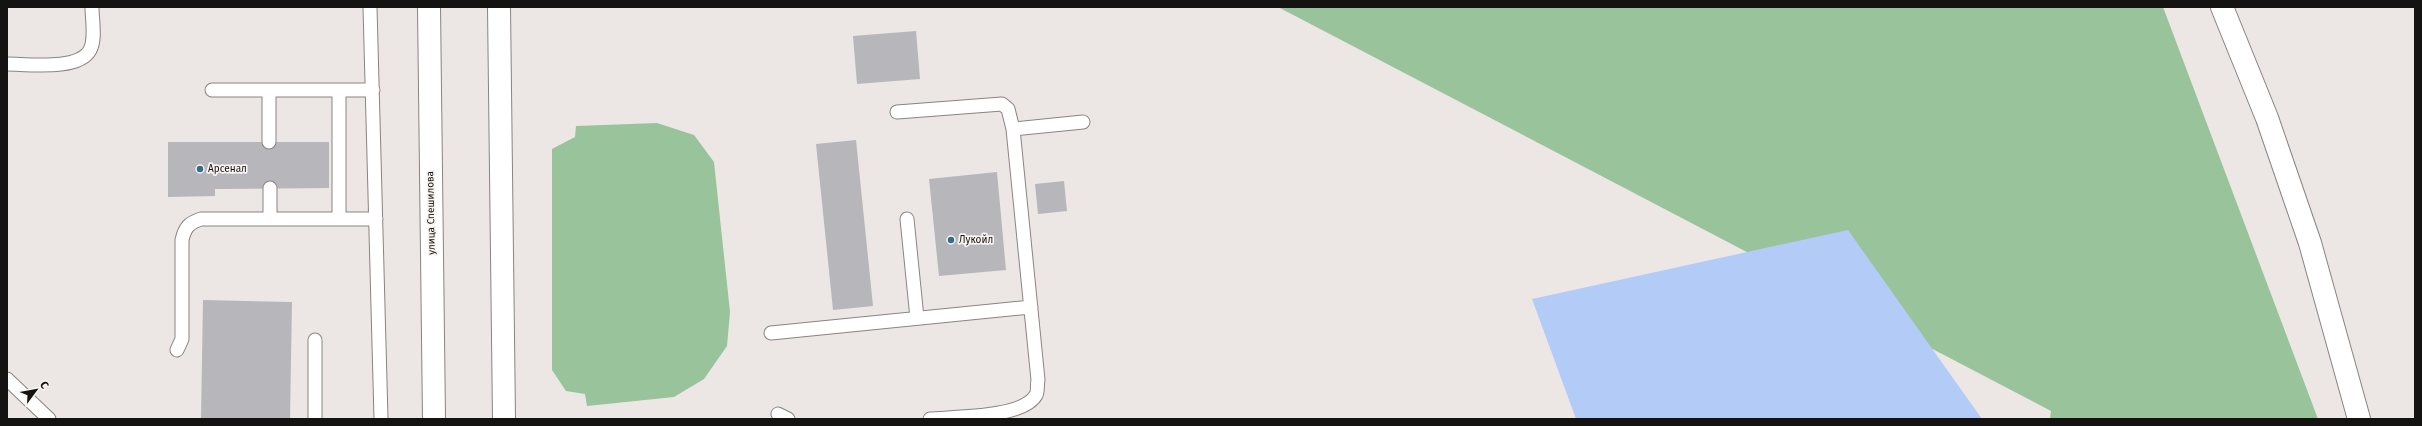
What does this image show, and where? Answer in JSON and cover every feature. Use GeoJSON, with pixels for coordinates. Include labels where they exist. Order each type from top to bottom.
{"type":"FeatureCollection","features":[{"type":"Feature","properties":{"kind":"main road","name":"улица Спешилова"},"geometry":{"type":"LineString","coordinates":[[429,7],[434,419]]}},
{"type":"Feature","properties":{"kind":"main road"},"geometry":{"type":"LineString","coordinates":[[499,7],[504,419]]}},
{"type":"Feature","properties":{"kind":"main road"},"geometry":{"type":"LineString","coordinates":[[2222,7],[2266,118],[2305,229],[2359,419]]}},
{"type":"Feature","properties":{"kind":"lane"},"geometry":{"type":"LineString","coordinates":[[7,64],[69,64],[81,59],[90,51],[92,40],[92,7]]}},
{"type":"Feature","properties":{"kind":"lane"},"geometry":{"type":"LineString","coordinates":[[370,7],[381,419]]}},
{"type":"Feature","properties":{"kind":"lane"},"geometry":{"type":"LineString","coordinates":[[212,90],[373,90]]}},
{"type":"Feature","properties":{"kind":"lane"},"geometry":{"type":"LineString","coordinates":[[269,90],[269,142]]}},
{"type":"Feature","properties":{"kind":"lane"},"geometry":{"type":"LineString","coordinates":[[339,90],[339,219]]}},
{"type":"Feature","properties":{"kind":"lane"},"geometry":{"type":"LineString","coordinates":[[897,112],[1002,104],[1008,109],[1013,129],[1038,380],[1036,395],[1026,405],[1012,411],[930,419]]}},
{"type":"Feature","properties":{"kind":"lane"},"geometry":{"type":"LineString","coordinates":[[1013,129],[1083,122]]}},
{"type":"Feature","properties":{"kind":"lane"},"geometry":{"type":"LineString","coordinates":[[270,188],[270,219]]}},
{"type":"Feature","properties":{"kind":"lane"},"geometry":{"type":"LineString","coordinates":[[176,350],[182,339],[182,240],[184,229],[191,222],[201,219],[376,218]]}},
{"type":"Feature","properties":{"kind":"lane"},"geometry":{"type":"LineString","coordinates":[[907,219],[917,318]]}},
{"type":"Feature","properties":{"kind":"lane"},"geometry":{"type":"LineString","coordinates":[[771,333],[1031,307]]}},
{"type":"Feature","properties":{"kind":"lane"},"geometry":{"type":"LineString","coordinates":[[315,340],[315,419]]}},
{"type":"Feature","properties":{"kind":"lane"},"geometry":{"type":"LineString","coordinates":[[7,380],[48,419]]}},
{"type":"Feature","properties":{"kind":"green space"},"geometry":{"type":"Polygon","coordinates":[[[1278,7],[2163,7],[2318,419],[2050,419],[2051,411],[1278,7]]]}},
{"type":"Feature","properties":{"kind":"green space"},"geometry":{"type":"Polygon","coordinates":[[[657,123],[694,135],[714,162],[730,312],[727,346],[704,379],[674,397],[587,406],[585,394],[566,391],[552,370],[552,149],[575,137],[576,126],[657,123]]]}},
{"type":"Feature","properties":{"kind":"water"},"geometry":{"type":"Polygon","coordinates":[[[1848,230],[1982,419],[1576,419],[1532,299],[1848,230]]]}},
{"type":"Feature","properties":{"kind":"building"},"geometry":{"type":"Polygon","coordinates":[[[916,31],[920,79],[857,84],[853,36],[916,31]]]}},
{"type":"Feature","properties":{"kind":"building"},"geometry":{"type":"Polygon","coordinates":[[[856,140],[873,306],[833,310],[816,144],[856,140]]]}},
{"type":"Feature","properties":{"kind":"building"},"geometry":{"type":"Polygon","coordinates":[[[168,142],[329,142],[329,188],[215,189],[215,196],[168,197],[168,142]]]}},
{"type":"Feature","properties":{"kind":"building"},"geometry":{"type":"Polygon","coordinates":[[[997,172],[1006,270],[939,276],[929,179],[997,172]]]}},
{"type":"Feature","properties":{"kind":"building"},"geometry":{"type":"Polygon","coordinates":[[[1064,181],[1067,211],[1038,214],[1035,184],[1064,181]]]}},
{"type":"Feature","properties":{"kind":"building"},"geometry":{"type":"Polygon","coordinates":[[[203,300],[292,302],[290,419],[201,419],[203,300]]]}},
{"type":"Feature","properties":{"kind":"place","name":"Арсенал"},"geometry":{"type":"Point","coordinates":[200,169]}},
{"type":"Feature","properties":{"kind":"place","name":"Лукойл"},"geometry":{"type":"Point","coordinates":[951,240]}}]}
